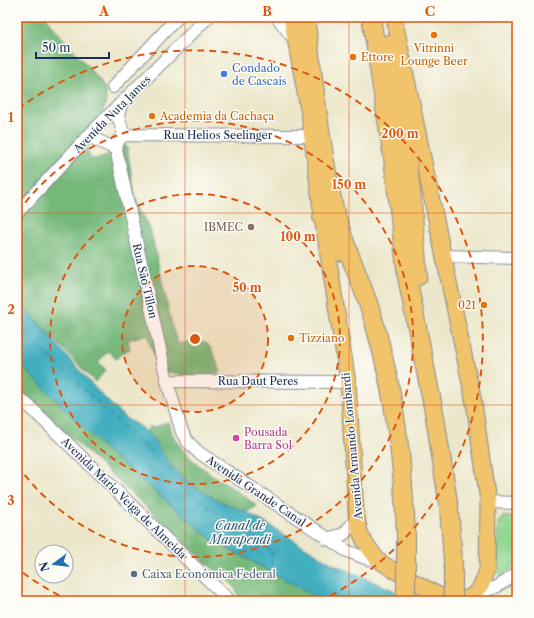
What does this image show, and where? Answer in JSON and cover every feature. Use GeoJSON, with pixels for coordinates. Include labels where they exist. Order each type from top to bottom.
{"type":"FeatureCollection","features":[{"type":"Feature","properties":{"kind":"highway"},"geometry":{"type":"LineString","coordinates":[[305,17],[325,160],[334,208],[374,322],[383,357],[401,450],[406,536],[406,601]]}},
{"type":"Feature","properties":{"kind":"highway"},"geometry":{"type":"LineString","coordinates":[[371,17],[393,158],[407,277],[435,417],[449,508],[453,560],[450,600]]}},
{"type":"Feature","properties":{"kind":"highway"},"geometry":{"type":"LineString","coordinates":[[383,17],[411,188],[419,278],[420,341]]}},
{"type":"Feature","properties":{"kind":"highway"},"geometry":{"type":"LineString","coordinates":[[295,40],[315,86]]}},
{"type":"Feature","properties":{"kind":"highway"},"geometry":{"type":"LineString","coordinates":[[322,217],[383,357]]}},
{"type":"Feature","properties":{"kind":"main road","name":"Avenida Armando Lombardi"},"geometry":{"type":"LineString","coordinates":[[291,17],[312,136],[322,217],[348,382],[357,518],[360,532],[364,541],[378,560],[393,570],[450,600]]}},
{"type":"Feature","properties":{"kind":"main road"},"geometry":{"type":"LineString","coordinates":[[394,17],[474,403],[488,502],[486,570],[481,586],[472,596],[464,599],[450,600]]}},
{"type":"Feature","properties":{"kind":"street"},"geometry":{"type":"LineString","coordinates":[[112,87],[178,17]]}},
{"type":"Feature","properties":{"kind":"street","name":"Avenida Nuta James"},"geometry":{"type":"LineString","coordinates":[[17,213],[88,136],[121,105],[208,17]]}},
{"type":"Feature","properties":{"kind":"street"},"geometry":{"type":"LineString","coordinates":[[277,17],[295,40]]}},
{"type":"Feature","properties":{"kind":"street"},"geometry":{"type":"LineString","coordinates":[[88,136],[116,149],[118,141],[124,134],[118,116],[121,105]]}},
{"type":"Feature","properties":{"kind":"street","name":"Rua Helios Seelinger"},"geometry":{"type":"LineString","coordinates":[[124,134],[312,136]]}},
{"type":"Feature","properties":{"kind":"street","name":"Rua São Tillon"},"geometry":{"type":"LineString","coordinates":[[116,149],[167,381],[178,418],[187,441]]}},
{"type":"Feature","properties":{"kind":"street"},"geometry":{"type":"LineString","coordinates":[[444,256],[517,258]]}},
{"type":"Feature","properties":{"kind":"street","name":"Rua Daut Peres"},"geometry":{"type":"LineString","coordinates":[[167,381],[348,382]]}},
{"type":"Feature","properties":{"kind":"street","name":"Avenida Mario Veiga de Almeida"},"geometry":{"type":"LineString","coordinates":[[17,397],[30,407],[230,601]]}},
{"type":"Feature","properties":{"kind":"street","name":"Avenida Grande Canal"},"geometry":{"type":"LineString","coordinates":[[187,441],[198,452],[327,539],[359,556],[378,560]]}},
{"type":"Feature","properties":{"kind":"street"},"geometry":{"type":"LineString","coordinates":[[488,502],[517,503]]}},
{"type":"Feature","properties":{"kind":"street"},"geometry":{"type":"LineString","coordinates":[[327,539],[344,534],[357,518]]}},
{"type":"Feature","properties":{"kind":"street"},"geometry":{"type":"LineString","coordinates":[[472,596],[496,587],[517,574]]}},
{"type":"Feature","properties":{"kind":"green space"},"geometry":{"type":"Polygon","coordinates":[[[17,17],[47,17],[50,24],[103,86],[106,101],[104,109],[88,139],[87,147],[90,158],[103,158],[117,143],[127,147],[135,198],[151,233],[173,330],[178,344],[197,341],[208,344],[221,372],[189,376],[158,368],[147,334],[128,340],[130,349],[123,352],[116,359],[108,351],[98,362],[106,370],[95,382],[17,300],[17,17]]]}},
{"type":"Feature","properties":{"kind":"green space"},"geometry":{"type":"Polygon","coordinates":[[[17,361],[106,450],[216,543],[241,555],[324,601],[242,601],[233,585],[202,559],[17,387],[17,361]]]}},
{"type":"Feature","properties":{"kind":"green space"},"geometry":{"type":"Polygon","coordinates":[[[168,422],[173,437],[193,460],[257,506],[247,512],[228,505],[200,489],[175,470],[147,432],[149,426],[153,428],[168,422]]]}},
{"type":"Feature","properties":{"kind":"green space"},"geometry":{"type":"Polygon","coordinates":[[[503,517],[517,517],[517,564],[502,575],[497,572],[498,522],[503,517]]]}},
{"type":"Feature","properties":{"kind":"water","name":"Canal de Marapendi"},"geometry":{"type":"Polygon","coordinates":[[[17,300],[110,403],[124,417],[147,432],[170,465],[189,482],[218,500],[247,512],[333,564],[393,590],[411,601],[324,601],[241,555],[216,543],[106,450],[17,361],[17,300]]]}},
{"type":"Feature","properties":{"kind":"ferry route"},"geometry":{"type":"LineString","coordinates":[[17,326],[207,506],[272,551],[271,565]]}},
{"type":"Feature","properties":{"kind":"place","name":"Vitrinni Lounge Beer"},"geometry":{"type":"Point","coordinates":[434,35]}},
{"type":"Feature","properties":{"kind":"place","name":"Ettore"},"geometry":{"type":"Point","coordinates":[353,57]}},
{"type":"Feature","properties":{"kind":"place","name":"Condado de Cascais"},"geometry":{"type":"Point","coordinates":[224,74]}},
{"type":"Feature","properties":{"kind":"place","name":"Academia da Cachaça"},"geometry":{"type":"Point","coordinates":[152,116]}},
{"type":"Feature","properties":{"kind":"place","name":"IBMEC"},"geometry":{"type":"Point","coordinates":[251,227]}},
{"type":"Feature","properties":{"kind":"place","name":"021"},"geometry":{"type":"Point","coordinates":[484,305]}},
{"type":"Feature","properties":{"kind":"place","name":"Tizziano"},"geometry":{"type":"Point","coordinates":[291,338]}},
{"type":"Feature","properties":{"kind":"place","name":"Pousada Barra Sol"},"geometry":{"type":"Point","coordinates":[236,438]}},
{"type":"Feature","properties":{"kind":"place","name":"Caixa Econômica Federal"},"geometry":{"type":"Point","coordinates":[134,574]}}]}
